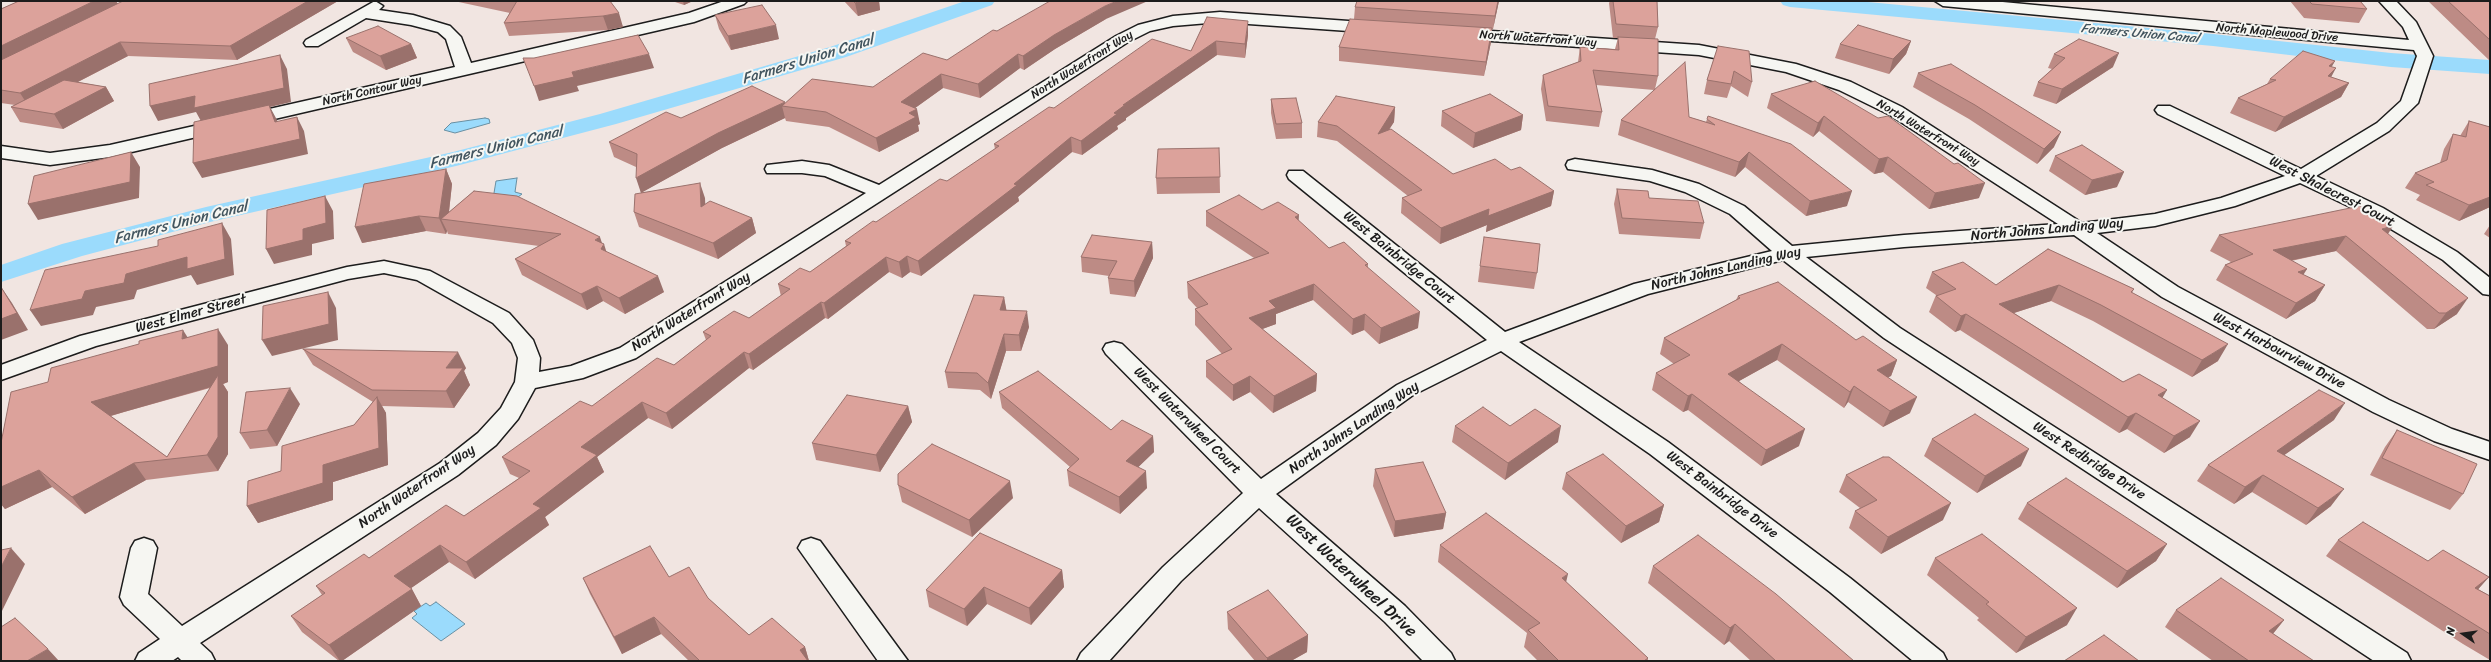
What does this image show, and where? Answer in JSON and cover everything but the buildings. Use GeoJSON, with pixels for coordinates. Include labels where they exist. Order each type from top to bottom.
{"type":"FeatureCollection","features":[{"type":"Feature","properties":{"kind":"street"},"geometry":{"type":"LineString","coordinates":[[312,43],[382,1]]}},
{"type":"Feature","properties":{"kind":"street","name":"North Contour Way"},"geometry":{"type":"LineString","coordinates":[[1,152],[50,159],[110,151],[694,17],[739,1]]}},
{"type":"Feature","properties":{"kind":"street","name":"North Maplewood Drive"},"geometry":{"type":"LineString","coordinates":[[1943,1],[2422,57]]}},
{"type":"Feature","properties":{"kind":"street"},"geometry":{"type":"LineString","coordinates":[[2387,1],[2410,25],[2422,57]]}},
{"type":"Feature","properties":{"kind":"street"},"geometry":{"type":"LineString","coordinates":[[363,13],[413,20],[444,30],[453,37],[465,70]]}},
{"type":"Feature","properties":{"kind":"street","name":"North Waterfront Way"},"geometry":{"type":"LineString","coordinates":[[149,661],[450,469],[487,439],[510,413],[527,382],[574,372],[628,353],[1122,39],[1144,28],[1173,21],[1220,17],[1393,29]]}},
{"type":"Feature","properties":{"kind":"street","name":"North Waterfront Way"},"geometry":{"type":"LineString","coordinates":[[1440,32],[1699,50],[1790,68],[1845,86],[1896,111],[2078,230]]}},
{"type":"Feature","properties":{"kind":"street","name":"North Johns Landing Way"},"geometry":{"type":"LineString","coordinates":[[1092,661],[1172,574],[1259,493],[1405,390],[1502,341],[1641,289],[1787,253],[1904,241],[2078,230],[2155,220],[2228,202],[2302,176],[2383,127],[2409,103],[2422,57]]}},
{"type":"Feature","properties":{"kind":"street","name":"West Shalecrest Court"},"geometry":{"type":"LineString","coordinates":[[2164,110],[2302,176],[2413,233],[2450,256],[2490,289]]}},
{"type":"Feature","properties":{"kind":"street","name":"West Redbridge Drive"},"geometry":{"type":"LineString","coordinates":[[1575,166],[1652,176],[1692,188],[1737,210],[1787,253],[1892,333],[2397,661]]}},
{"type":"Feature","properties":{"kind":"street"},"geometry":{"type":"LineString","coordinates":[[774,169],[802,167],[829,171],[880,192]]}},
{"type":"Feature","properties":{"kind":"street","name":"West Bainbridge Court"},"geometry":{"type":"LineString","coordinates":[[1296,175],[1502,341]]}},
{"type":"Feature","properties":{"kind":"street","name":"West Harbourview Drive"},"geometry":{"type":"LineString","coordinates":[[2078,230],[2170,292],[2381,406],[2443,435],[2490,452]]}},
{"type":"Feature","properties":{"kind":"street","name":"West Elmer Street"},"geometry":{"type":"LineString","coordinates":[[1,373],[118,333],[347,273],[384,267],[423,275],[501,318],[522,340],[529,358],[527,382]]}},
{"type":"Feature","properties":{"kind":"street","name":"West Bainbridge Drive"},"geometry":{"type":"LineString","coordinates":[[1502,341],[1659,448],[1840,585],[1932,661]]}},
{"type":"Feature","properties":{"kind":"street","name":"West Waterwheel Court"},"geometry":{"type":"LineString","coordinates":[[1114,348],[1259,493]]}},
{"type":"Feature","properties":{"kind":"street","name":"West Waterwheel Drive"},"geometry":{"type":"LineString","coordinates":[[1259,493],[1395,614],[1441,661]]}},
{"type":"Feature","properties":{"kind":"street"},"geometry":{"type":"LineString","coordinates":[[144,548],[134,597],[179,642],[201,661]]}},
{"type":"Feature","properties":{"kind":"street"},"geometry":{"type":"LineString","coordinates":[[811,548],[894,661]]}},
{"type":"Feature","properties":{"kind":"water"},"geometry":{"type":"Polygon","coordinates":[[[485,118],[489,119],[490,123],[455,133],[444,130],[451,123],[485,118]]]}},
{"type":"Feature","properties":{"kind":"water"},"geometry":{"type":"Polygon","coordinates":[[[517,178],[515,192],[522,194],[518,197],[493,199],[496,181],[517,178]]]}},
{"type":"Feature","properties":{"kind":"water"},"geometry":{"type":"Polygon","coordinates":[[[436,602],[465,624],[441,641],[412,618],[417,614],[414,611],[426,603],[430,606],[436,602]]]}},
{"type":"Feature","properties":{"kind":"waterway","name":"Farmers Union Canal"},"geometry":{"type":"LineString","coordinates":[[1,274],[72,250],[206,215],[456,159],[608,119],[838,52],[985,1]]}},
{"type":"Feature","properties":{"kind":"waterway","name":"Farmers Union Canal"},"geometry":{"type":"LineString","coordinates":[[1790,1],[2213,40],[2391,60],[2490,67]]}}]}
